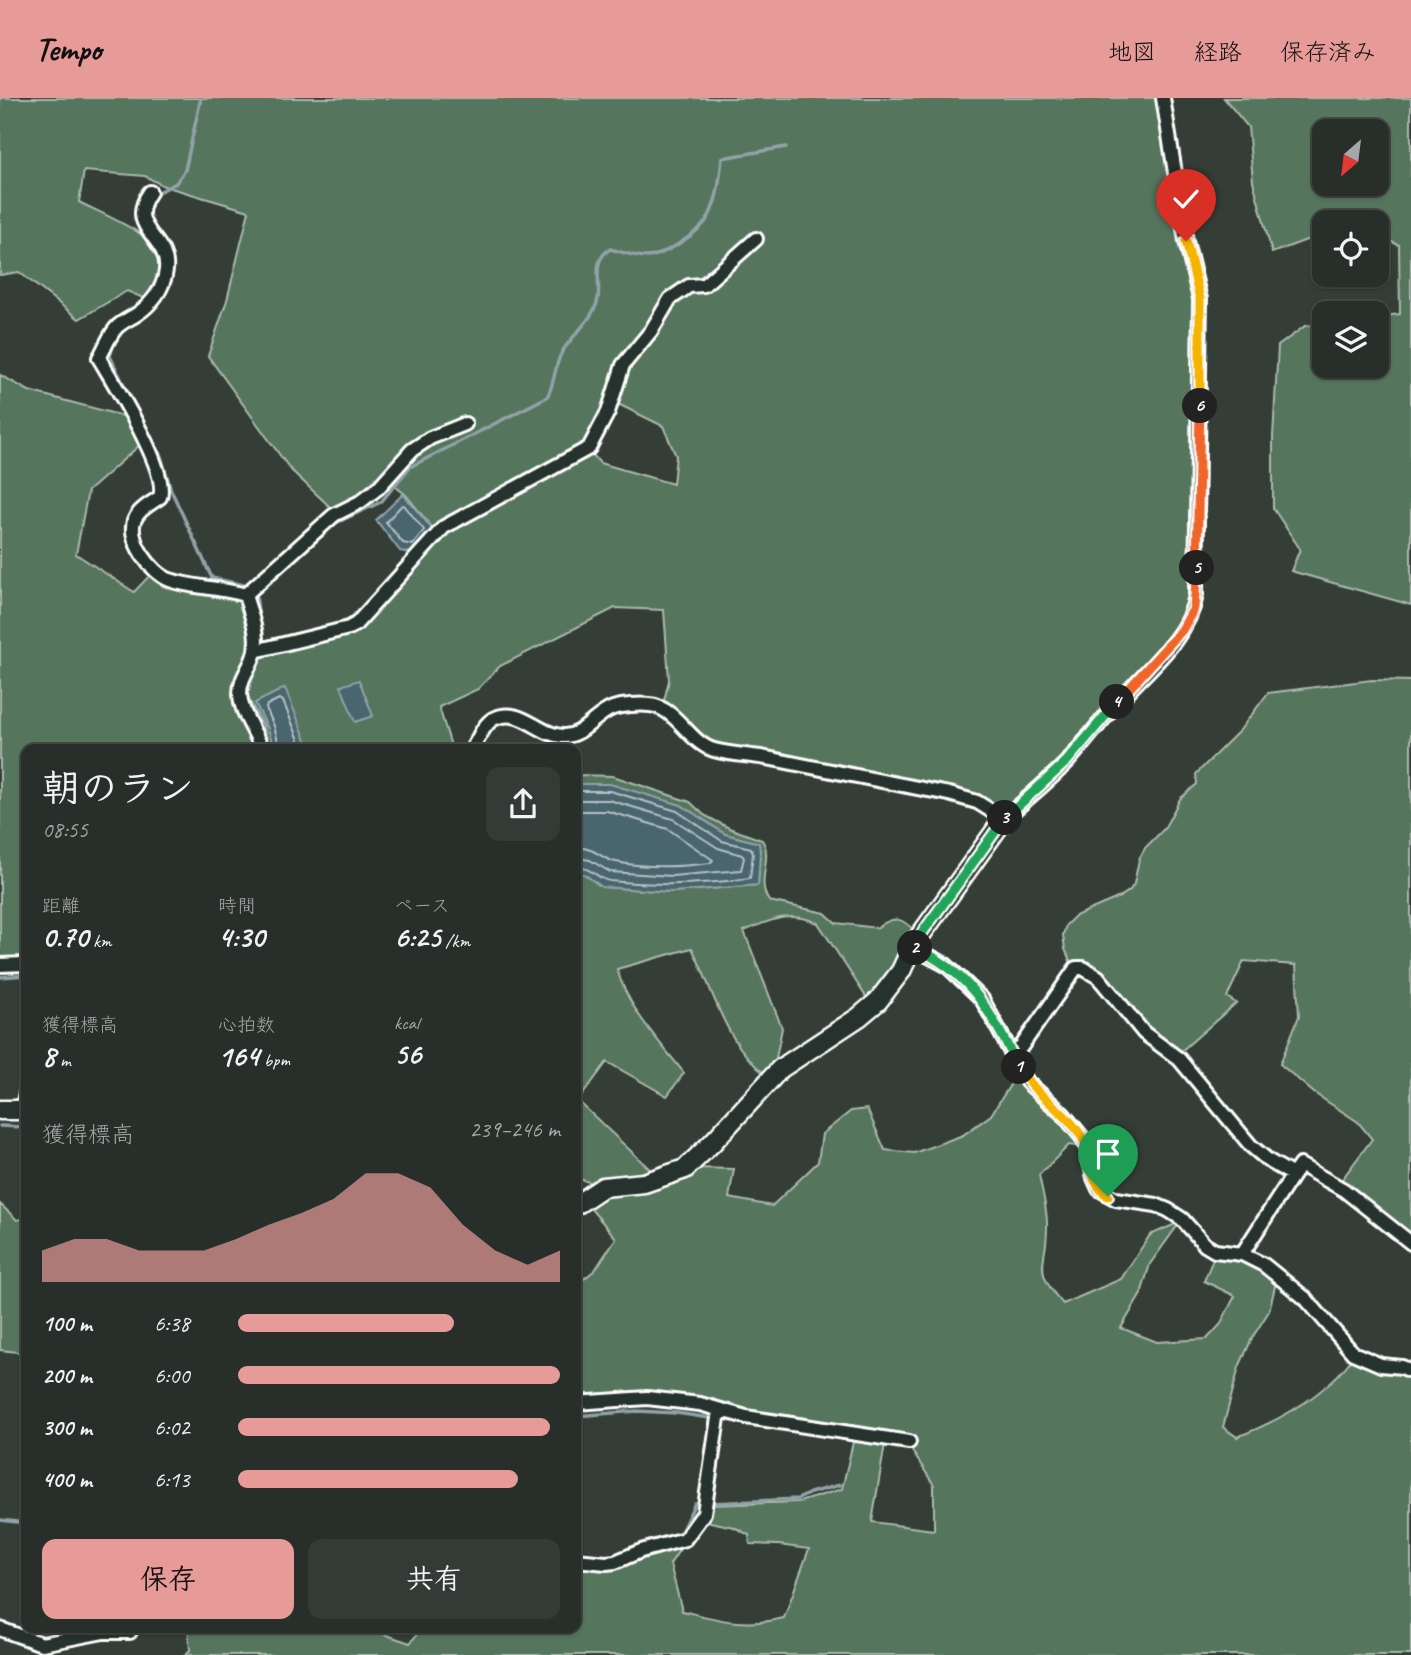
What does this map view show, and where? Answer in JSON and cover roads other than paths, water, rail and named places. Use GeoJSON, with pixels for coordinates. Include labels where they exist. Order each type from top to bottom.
{"type":"FeatureCollection","features":[{"type":"Feature","properties":{"kind":"street"},"geometry":{"type":"LineString","coordinates":[[581,1202],[603,1187],[644,1183],[685,1169],[780,1069],[878,1002],[901,971],[912,947],[1004,819],[1067,761],[1174,641],[1194,608],[1197,576],[1200,299],[1186,241],[1163,98]]}},
{"type":"Feature","properties":{"kind":"street"},"geometry":{"type":"LineString","coordinates":[[150,192],[144,200],[142,217],[148,234],[163,249],[166,259],[164,278],[150,304],[116,328],[99,358],[153,457],[162,485],[160,497],[134,520],[133,539],[162,577],[245,595]]}},
{"type":"Feature","properties":{"kind":"street"},"geometry":{"type":"LineString","coordinates":[[254,651],[356,624],[444,527],[589,448],[608,412],[623,365],[651,331],[670,299],[689,286],[704,285],[756,239]]}},
{"type":"Feature","properties":{"kind":"street"},"geometry":{"type":"LineString","coordinates":[[245,595],[334,515],[360,502],[379,488],[412,450],[430,438],[465,424]]}},
{"type":"Feature","properties":{"kind":"street"},"geometry":{"type":"LineString","coordinates":[[245,595],[257,639],[240,682],[240,696],[245,715],[260,744]]}},
{"type":"Feature","properties":{"kind":"street"},"geometry":{"type":"LineString","coordinates":[[475,744],[494,718],[523,718],[558,736],[566,737],[575,734],[613,708],[648,705],[659,707],[704,746],[716,750],[949,794],[977,802],[1004,819]]}},
{"type":"Feature","properties":{"kind":"street"},"geometry":{"type":"LineString","coordinates":[[912,947],[946,965],[982,999],[1027,1083],[1063,1114],[1082,1137],[1099,1189],[1116,1199],[1156,1205],[1168,1210],[1182,1219],[1205,1245],[1215,1251],[1242,1254],[1276,1273],[1298,1292],[1353,1353],[1381,1365],[1402,1367],[1411,1371]]}},
{"type":"Feature","properties":{"kind":"street"},"geometry":{"type":"LineString","coordinates":[[0,965],[21,964]]}},
{"type":"Feature","properties":{"kind":"street"},"geometry":{"type":"LineString","coordinates":[[1012,1055],[1021,1047],[1076,968],[1083,968],[1098,977],[1144,1033],[1179,1059],[1251,1146],[1269,1161],[1293,1175]]}},
{"type":"Feature","properties":{"kind":"street"},"geometry":{"type":"LineString","coordinates":[[0,1110],[21,1110]]}},
{"type":"Feature","properties":{"kind":"street"},"geometry":{"type":"LineString","coordinates":[[1242,1254],[1300,1165],[1344,1189],[1411,1243]]}},
{"type":"Feature","properties":{"kind":"street"},"geometry":{"type":"LineString","coordinates":[[581,1403],[647,1398],[700,1404],[746,1417],[909,1442]]}},
{"type":"Feature","properties":{"kind":"street"},"geometry":{"type":"LineString","coordinates":[[581,1560],[615,1562],[640,1551],[685,1539],[704,1513],[719,1411]]}},
{"type":"Feature","properties":{"kind":"street"},"geometry":{"type":"LineString","coordinates":[[0,1629],[42,1644],[98,1633]]}},
{"type":"Feature","properties":{"kind":"water"},"geometry":{"type":"Polygon","coordinates":[[[403,494],[434,531],[415,554],[400,551],[376,520],[403,494]]]}},
{"type":"Feature","properties":{"kind":"water"},"geometry":{"type":"Polygon","coordinates":[[[359,680],[373,716],[355,722],[341,686],[359,680]]]}},
{"type":"Feature","properties":{"kind":"water"},"geometry":{"type":"Polygon","coordinates":[[[285,688],[308,744],[273,744],[268,728],[255,703],[285,688]]]}},
{"type":"Feature","properties":{"kind":"water"},"geometry":{"type":"Polygon","coordinates":[[[581,784],[610,784],[681,805],[725,834],[759,843],[758,885],[672,892],[602,887],[581,874],[581,784]]]}},
{"type":"Feature","properties":{"kind":"waterway"},"geometry":{"type":"LineString","coordinates":[[153,196],[176,183],[185,170],[201,98]]}},
{"type":"Feature","properties":{"kind":"waterway"},"geometry":{"type":"LineString","coordinates":[[262,645],[256,595],[336,523],[381,502],[410,467],[547,397],[562,352],[596,305],[599,291],[598,271],[604,254],[610,249],[647,257],[672,248],[699,229],[709,216],[717,195],[722,158],[786,147]]}},
{"type":"Feature","properties":{"kind":"waterway"},"geometry":{"type":"LineString","coordinates":[[164,243],[172,261],[169,281]]}},
{"type":"Feature","properties":{"kind":"waterway"},"geometry":{"type":"LineString","coordinates":[[134,406],[110,356],[123,329],[141,320],[157,303]]}},
{"type":"Feature","properties":{"kind":"waterway"},"geometry":{"type":"LineString","coordinates":[[149,434],[160,453],[171,490],[212,578],[244,585]]}},
{"type":"Feature","properties":{"kind":"waterway"},"geometry":{"type":"LineString","coordinates":[[259,660],[246,696],[263,725],[268,744]]}},
{"type":"Feature","properties":{"kind":"waterway"},"geometry":{"type":"LineString","coordinates":[[0,977],[21,975]]}},
{"type":"Feature","properties":{"kind":"waterway"},"geometry":{"type":"LineString","coordinates":[[0,1126],[21,1127]]}},
{"type":"Feature","properties":{"kind":"waterway"},"geometry":{"type":"LineString","coordinates":[[581,1416],[637,1411],[710,1418]]}},
{"type":"Feature","properties":{"kind":"waterway"},"geometry":{"type":"LineString","coordinates":[[712,1503],[798,1499],[840,1485]]}},
{"type":"Feature","properties":{"kind":"waterway"},"geometry":{"type":"LineString","coordinates":[[660,1539],[681,1532],[695,1503]]}},
{"type":"Feature","properties":{"kind":"waterway"},"geometry":{"type":"LineString","coordinates":[[0,1520],[21,1522]]}}]}
